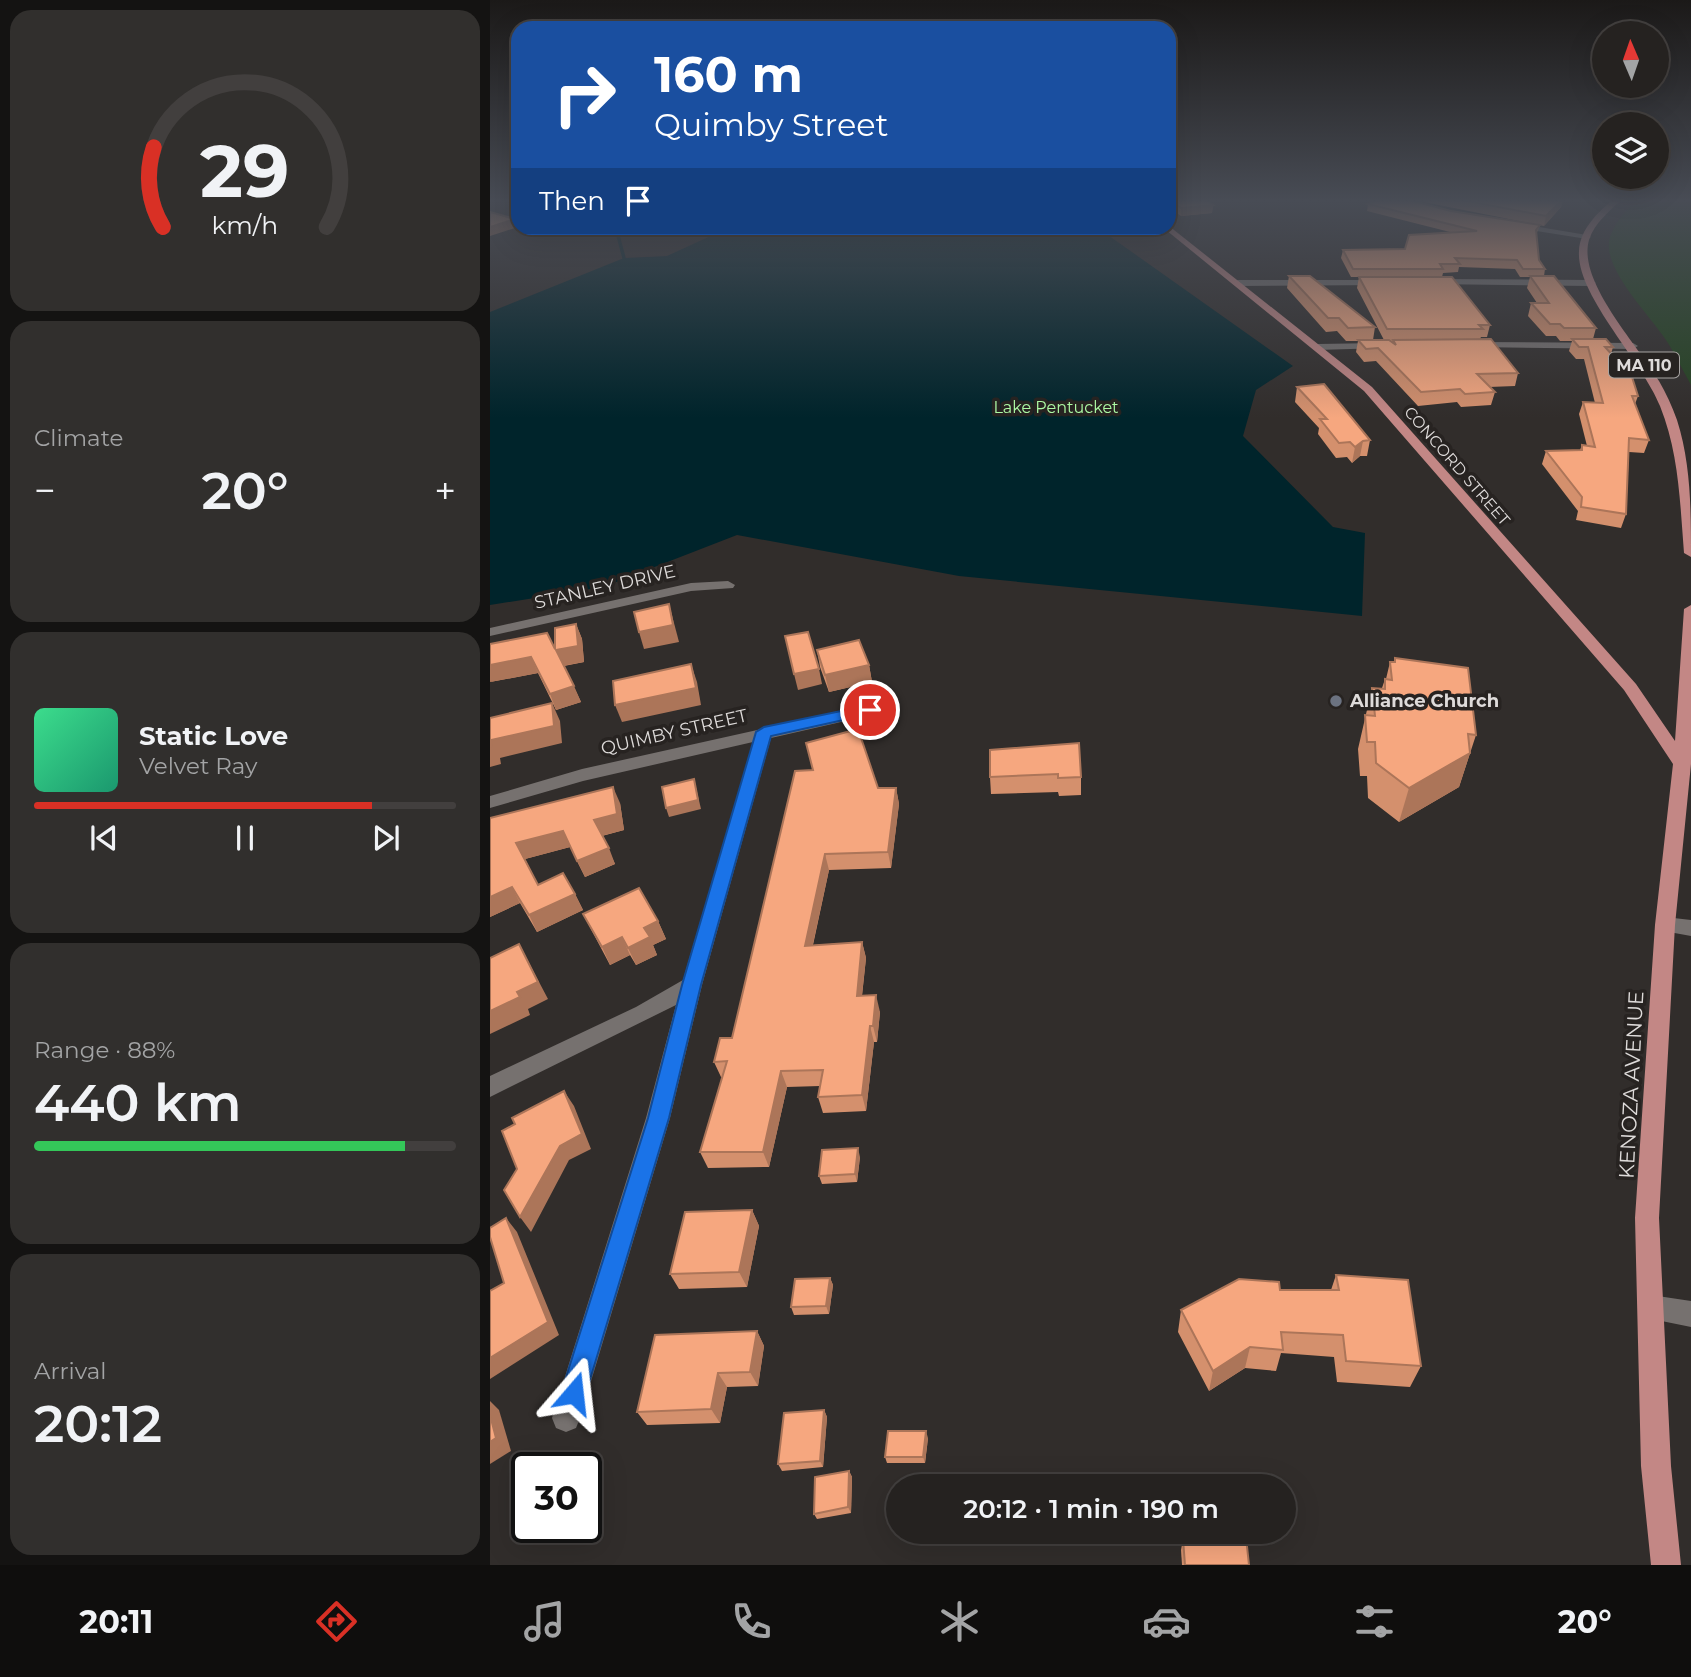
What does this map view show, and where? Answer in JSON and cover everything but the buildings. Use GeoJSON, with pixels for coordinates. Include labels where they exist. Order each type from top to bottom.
{"type":"FeatureCollection","features":[{"type":"Feature","properties":{"kind":"main road","name":"CONCORD STREET"},"geometry":{"type":"LineString","coordinates":[[1223,272],[1368,390],[1630,687],[1682,764]]}},
{"type":"Feature","properties":{"kind":"main road","name":"MA 110"},"geometry":{"type":"LineString","coordinates":[[1588,272],[1591,283],[1656,383],[1681,444],[1691,553]]}},
{"type":"Feature","properties":{"kind":"main road","name":"KENOZA AVENUE"},"geometry":{"type":"LineString","coordinates":[[1666,1565],[1656,1466],[1647,1219],[1665,925],[1689,715],[1691,609]]}},
{"type":"Feature","properties":{"kind":"street"},"geometry":{"type":"LineString","coordinates":[[1427,282],[1591,283]]}},
{"type":"Feature","properties":{"kind":"street"},"geometry":{"type":"LineString","coordinates":[[1238,284],[1387,283]]}},
{"type":"Feature","properties":{"kind":"street"},"geometry":{"type":"LineString","coordinates":[[1317,347],[1394,345]]}},
{"type":"Feature","properties":{"kind":"street"},"geometry":{"type":"LineString","coordinates":[[1458,345],[1633,346]]}},
{"type":"Feature","properties":{"kind":"street","name":"STANLEY DRIVE"},"geometry":{"type":"LineString","coordinates":[[490,632],[691,587],[728,585]]}},
{"type":"Feature","properties":{"kind":"street","name":"QUIMBY STREET"},"geometry":{"type":"LineString","coordinates":[[490,802],[582,775],[870,710]]}},
{"type":"Feature","properties":{"kind":"street"},"geometry":{"type":"LineString","coordinates":[[566,1418],[658,1118],[692,985],[764,732]]}},
{"type":"Feature","properties":{"kind":"street"},"geometry":{"type":"LineString","coordinates":[[1665,925],[1691,928]]}},
{"type":"Feature","properties":{"kind":"street"},"geometry":{"type":"LineString","coordinates":[[490,1087],[644,1013],[692,985]]}},
{"type":"Feature","properties":{"kind":"street"},"geometry":{"type":"LineString","coordinates":[[1651,1308],[1691,1314]]}},
{"type":"Feature","properties":{"kind":"green space"},"geometry":{"type":"Polygon","coordinates":[[[1617,272],[1691,272],[1691,385],[1668,343],[1617,272]]]}},
{"type":"Feature","properties":{"kind":"water","name":"Lake Pentucket"},"geometry":{"type":"Polygon","coordinates":[[[589,272],[1160,272],[1293,366],[1256,390],[1243,436],[1333,527],[1365,533],[1362,616],[959,576],[737,535],[603,587],[490,605],[490,312],[589,272]]]}},
{"type":"Feature","properties":{"kind":"place","name":"Alliance Church"},"geometry":{"type":"Point","coordinates":[1336,701]}},
{"type":"Feature","properties":{"kind":"route"},"geometry":{"type":"LineString","coordinates":[[574,1393],[658,1118],[692,985],[764,732],[870,710]]}}]}
